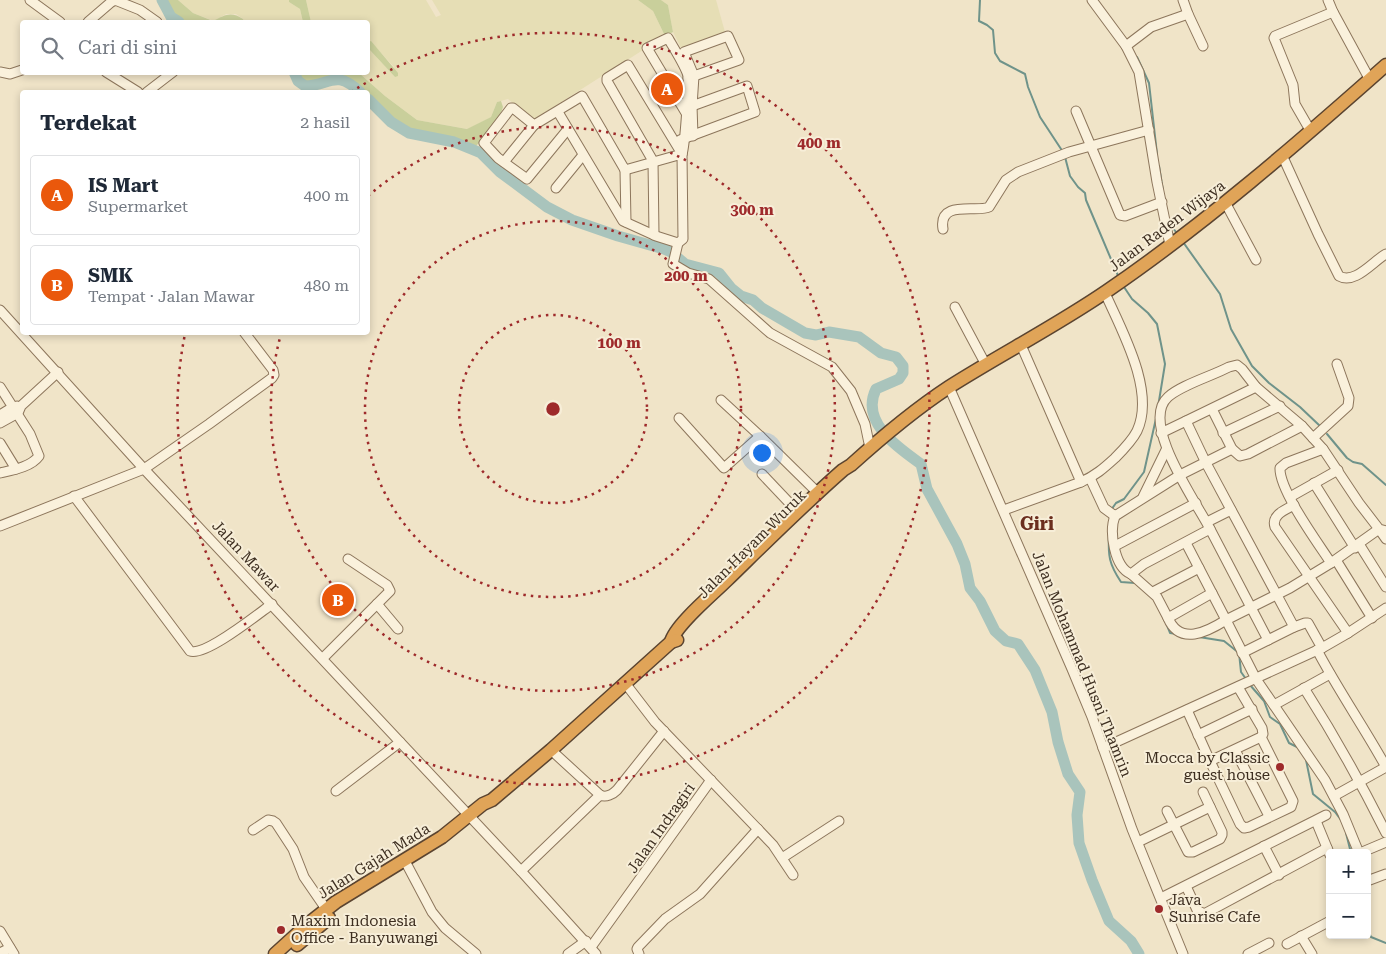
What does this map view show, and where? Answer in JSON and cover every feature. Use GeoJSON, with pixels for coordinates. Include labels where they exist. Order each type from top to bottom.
{"type":"FeatureCollection","features":[{"type":"Feature","properties":{"kind":"highway","name":"Jalan Raden Wijaya"},"geometry":{"type":"LineString","coordinates":[[949,387],[1021,345],[1105,292],[1170,245],[1225,202],[1386,65]]}},
{"type":"Feature","properties":{"kind":"highway","name":"Jalan Hayam Wuruk"},"geometry":{"type":"LineString","coordinates":[[671,642],[673,635],[692,614],[843,470],[852,465],[896,426],[949,387]]}},
{"type":"Feature","properties":{"kind":"highway","name":"Jalan Hayam Wuruk"},"geometry":{"type":"LineString","coordinates":[[471,818],[485,802],[492,800],[552,750],[625,682],[671,642],[679,639],[848,474],[852,465]]}},
{"type":"Feature","properties":{"kind":"highway"},"geometry":{"type":"LineString","coordinates":[[287,954],[338,910],[407,864],[442,847],[461,831],[471,818]]}},
{"type":"Feature","properties":{"kind":"highway","name":"Jalan Gajah Mada"},"geometry":{"type":"LineString","coordinates":[[275,954],[326,910],[407,864],[471,818]]}},
{"type":"Feature","properties":{"kind":"street"},"geometry":{"type":"LineString","coordinates":[[30,0],[57,20]]}},
{"type":"Feature","properties":{"kind":"street"},"geometry":{"type":"LineString","coordinates":[[90,20],[110,2],[115,0],[140,10],[154,20]]}},
{"type":"Feature","properties":{"kind":"street"},"geometry":{"type":"LineString","coordinates":[[1092,0],[1126,46],[1139,72],[1170,245]]}},
{"type":"Feature","properties":{"kind":"street"},"geometry":{"type":"LineString","coordinates":[[1183,0],[1203,46]]}},
{"type":"Feature","properties":{"kind":"street"},"geometry":{"type":"LineString","coordinates":[[1328,0],[1370,80]]}},
{"type":"Feature","properties":{"kind":"street"},"geometry":{"type":"LineString","coordinates":[[1310,130],[1295,104],[1293,85],[1274,38],[1333,12]]}},
{"type":"Feature","properties":{"kind":"street"},"geometry":{"type":"LineString","coordinates":[[1126,46],[1151,27],[1188,14]]}},
{"type":"Feature","properties":{"kind":"street"},"geometry":{"type":"LineString","coordinates":[[691,77],[739,60],[728,36],[684,52],[691,77],[689,137],[682,154],[683,240],[677,250],[673,264],[688,273],[709,279],[770,333],[832,367],[851,391],[873,446]]}},
{"type":"Feature","properties":{"kind":"street"},"geometry":{"type":"LineString","coordinates":[[689,110],[647,48],[668,38],[686,72],[691,77]]}},
{"type":"Feature","properties":{"kind":"street"},"geometry":{"type":"LineString","coordinates":[[654,235],[653,161],[607,78],[628,65],[682,154]]}},
{"type":"Feature","properties":{"kind":"street"},"geometry":{"type":"LineString","coordinates":[[0,72],[10,74],[20,71]]}},
{"type":"Feature","properties":{"kind":"street"},"geometry":{"type":"LineString","coordinates":[[111,75],[135,90]]}},
{"type":"Feature","properties":{"kind":"street"},"geometry":{"type":"LineString","coordinates":[[150,90],[169,75]]}},
{"type":"Feature","properties":{"kind":"street"},"geometry":{"type":"LineString","coordinates":[[674,142],[755,112],[746,86],[689,110]]}},
{"type":"Feature","properties":{"kind":"street"},"geometry":{"type":"LineString","coordinates":[[504,162],[534,125],[582,96],[625,170],[626,222]]}},
{"type":"Feature","properties":{"kind":"street"},"geometry":{"type":"LineString","coordinates":[[534,125],[513,108],[510,108],[484,143],[504,162],[527,179],[568,128]]}},
{"type":"Feature","properties":{"kind":"street"},"geometry":{"type":"LineString","coordinates":[[1076,111],[1120,215],[1125,216],[1162,202]]}},
{"type":"Feature","properties":{"kind":"street"},"geometry":{"type":"LineString","coordinates":[[558,112],[624,221],[654,235],[677,250]]}},
{"type":"Feature","properties":{"kind":"street"},"geometry":{"type":"LineString","coordinates":[[944,229],[944,218],[953,211],[962,208],[988,208],[994,202],[1007,178],[1069,152],[1149,130]]}},
{"type":"Feature","properties":{"kind":"street"},"geometry":{"type":"LineString","coordinates":[[625,170],[682,154]]}},
{"type":"Feature","properties":{"kind":"street"},"geometry":{"type":"LineString","coordinates":[[1282,154],[1339,276],[1346,278],[1356,276],[1386,254]]}},
{"type":"Feature","properties":{"kind":"street"},"geometry":{"type":"LineString","coordinates":[[556,188],[583,155]]}},
{"type":"Feature","properties":{"kind":"street"},"geometry":{"type":"LineString","coordinates":[[1225,202],[1256,260]]}},
{"type":"Feature","properties":{"kind":"street"},"geometry":{"type":"LineString","coordinates":[[1004,510],[1086,480],[1099,473],[1122,451],[1134,436],[1140,419],[1139,375],[1105,292]]}},
{"type":"Feature","properties":{"kind":"street"},"geometry":{"type":"LineString","coordinates":[[956,307],[986,365]]}},
{"type":"Feature","properties":{"kind":"street","name":"Jalan Mawar"},"geometry":{"type":"LineString","coordinates":[[0,310],[20,331]]}},
{"type":"Feature","properties":{"kind":"street","name":"Jalan Mawar"},"geometry":{"type":"LineString","coordinates":[[23,335],[144,468],[323,658],[591,948]]}},
{"type":"Feature","properties":{"kind":"street"},"geometry":{"type":"LineString","coordinates":[[0,526],[144,468],[209,424],[274,375],[273,370],[246,335]]}},
{"type":"Feature","properties":{"kind":"street"},"geometry":{"type":"LineString","coordinates":[[1021,345],[1086,480],[1110,513],[1112,534],[1121,566],[1153,592],[1171,625],[1177,631],[1189,634],[1207,630],[1252,608],[1310,577],[1383,530]]}},
{"type":"Feature","properties":{"kind":"street"},"geometry":{"type":"LineString","coordinates":[[1314,438],[1348,406],[1349,398],[1337,364]]}},
{"type":"Feature","properties":{"kind":"street"},"geometry":{"type":"LineString","coordinates":[[1268,640],[1208,525],[1166,450],[1161,433],[1162,405],[1167,398],[1177,391],[1235,365],[1242,369],[1256,387],[1280,406],[1314,438],[1338,470],[1359,503],[1383,530],[1386,539]]}},
{"type":"Feature","properties":{"kind":"street"},"geometry":{"type":"LineString","coordinates":[[0,424],[58,372]]}},
{"type":"Feature","properties":{"kind":"street"},"geometry":{"type":"LineString","coordinates":[[0,387],[17,409],[39,456],[33,462],[0,473]]}},
{"type":"Feature","properties":{"kind":"street","name":"Jalan Mohammad Husni Thamrin"},"geometry":{"type":"LineString","coordinates":[[949,387],[1072,669],[1182,954]]}},
{"type":"Feature","properties":{"kind":"street"},"geometry":{"type":"LineString","coordinates":[[1161,433],[1256,387]]}},
{"type":"Feature","properties":{"kind":"street"},"geometry":{"type":"LineString","coordinates":[[721,400],[818,493]]}},
{"type":"Feature","properties":{"kind":"street"},"geometry":{"type":"LineString","coordinates":[[1223,433],[1280,406]]}},
{"type":"Feature","properties":{"kind":"street"},"geometry":{"type":"LineString","coordinates":[[0,415],[17,409]]}},
{"type":"Feature","properties":{"kind":"street"},"geometry":{"type":"LineString","coordinates":[[1212,409],[1232,450],[1244,456],[1302,426]]}},
{"type":"Feature","properties":{"kind":"street"},"geometry":{"type":"LineString","coordinates":[[679,418],[724,468],[760,436]]}},
{"type":"Feature","properties":{"kind":"street"},"geometry":{"type":"LineString","coordinates":[[1186,421],[1206,463],[1278,594],[1294,627]]}},
{"type":"Feature","properties":{"kind":"street"},"geometry":{"type":"LineString","coordinates":[[0,443],[16,469]]}},
{"type":"Feature","properties":{"kind":"street"},"geometry":{"type":"LineString","coordinates":[[1323,449],[1286,463],[1280,468],[1280,476],[1292,501],[1372,618]]}},
{"type":"Feature","properties":{"kind":"street"},"geometry":{"type":"LineString","coordinates":[[1143,497],[1166,450]]}},
{"type":"Feature","properties":{"kind":"street"},"geometry":{"type":"LineString","coordinates":[[1110,513],[1143,497],[1180,475],[1232,450]]}},
{"type":"Feature","properties":{"kind":"street"},"geometry":{"type":"LineString","coordinates":[[1338,470],[1314,483],[1278,514],[1273,523],[1348,633]]}},
{"type":"Feature","properties":{"kind":"street"},"geometry":{"type":"LineString","coordinates":[[762,474],[798,512]]}},
{"type":"Feature","properties":{"kind":"street"},"geometry":{"type":"LineString","coordinates":[[1314,483],[1386,587]]}},
{"type":"Feature","properties":{"kind":"street"},"geometry":{"type":"LineString","coordinates":[[74,496],[190,651],[196,652],[212,646],[272,604]]}},
{"type":"Feature","properties":{"kind":"street"},"geometry":{"type":"LineString","coordinates":[[1115,546],[1196,503]]}},
{"type":"Feature","properties":{"kind":"street"},"geometry":{"type":"LineString","coordinates":[[1131,574],[1144,564],[1186,542],[1232,510]]}},
{"type":"Feature","properties":{"kind":"street"},"geometry":{"type":"LineString","coordinates":[[1186,542],[1255,679],[1311,759],[1334,796],[1358,849]]}},
{"type":"Feature","properties":{"kind":"street"},"geometry":{"type":"LineString","coordinates":[[323,658],[389,593],[389,588],[383,582],[348,559]]}},
{"type":"Feature","properties":{"kind":"street"},"geometry":{"type":"LineString","coordinates":[[1153,592],[1199,568]]}},
{"type":"Feature","properties":{"kind":"street"},"geometry":{"type":"LineString","coordinates":[[1168,618],[1212,593]]}},
{"type":"Feature","properties":{"kind":"street"},"geometry":{"type":"LineString","coordinates":[[377,604],[398,629]]}},
{"type":"Feature","properties":{"kind":"street"},"geometry":{"type":"LineString","coordinates":[[1103,748],[1319,649],[1386,608]]}},
{"type":"Feature","properties":{"kind":"street"},"geometry":{"type":"LineString","coordinates":[[1242,653],[1294,627],[1308,623],[1330,674],[1362,724],[1386,767],[1334,796]]}},
{"type":"Feature","properties":{"kind":"street"},"geometry":{"type":"LineString","coordinates":[[1274,705],[1330,674]]}},
{"type":"Feature","properties":{"kind":"street","name":"Jalan Indragiri"},"geometry":{"type":"LineString","coordinates":[[591,948],[711,780],[655,722],[625,682]]}},
{"type":"Feature","properties":{"kind":"street"},"geometry":{"type":"LineString","coordinates":[[1187,710],[1240,825],[1246,828],[1291,807],[1293,801],[1261,737],[1263,734],[1262,728],[1239,687]]}},
{"type":"Feature","properties":{"kind":"street"},"geometry":{"type":"LineString","coordinates":[[1304,688],[1360,782],[1386,833]]}},
{"type":"Feature","properties":{"kind":"street"},"geometry":{"type":"LineString","coordinates":[[1198,736],[1252,710]]}},
{"type":"Feature","properties":{"kind":"street"},"geometry":{"type":"LineString","coordinates":[[521,871],[606,795],[664,731]]}},
{"type":"Feature","properties":{"kind":"street"},"geometry":{"type":"LineString","coordinates":[[1210,761],[1261,737]]}},
{"type":"Feature","properties":{"kind":"street"},"geometry":{"type":"LineString","coordinates":[[336,791],[400,742]]}},
{"type":"Feature","properties":{"kind":"street"},"geometry":{"type":"LineString","coordinates":[[552,750],[606,795]]}},
{"type":"Feature","properties":{"kind":"street"},"geometry":{"type":"LineString","coordinates":[[1235,750],[1269,816]]}},
{"type":"Feature","properties":{"kind":"street"},"geometry":{"type":"LineString","coordinates":[[711,780],[773,845],[793,875]]}},
{"type":"Feature","properties":{"kind":"street"},"geometry":{"type":"LineString","coordinates":[[1167,811],[1187,852],[1194,852],[1222,836],[1222,832],[1203,792]]}},
{"type":"Feature","properties":{"kind":"street"},"geometry":{"type":"LineString","coordinates":[[1138,842],[1210,807]]}},
{"type":"Feature","properties":{"kind":"street"},"geometry":{"type":"LineString","coordinates":[[1161,898],[1326,816]]}},
{"type":"Feature","properties":{"kind":"street"},"geometry":{"type":"LineString","coordinates":[[253,830],[268,820],[273,820],[276,823],[292,849],[304,877],[326,910]]}},
{"type":"Feature","properties":{"kind":"street"},"geometry":{"type":"LineString","coordinates":[[1316,821],[1328,849]]}},
{"type":"Feature","properties":{"kind":"street"},"geometry":{"type":"LineString","coordinates":[[782,858],[839,822]]}},
{"type":"Feature","properties":{"kind":"street"},"geometry":{"type":"LineString","coordinates":[[639,954],[638,947],[665,919],[700,894],[758,828]]}},
{"type":"Feature","properties":{"kind":"street"},"geometry":{"type":"LineString","coordinates":[[1369,849],[1386,842]]}},
{"type":"Feature","properties":{"kind":"street"},"geometry":{"type":"LineString","coordinates":[[1264,846],[1279,874]]}},
{"type":"Feature","properties":{"kind":"street"},"geometry":{"type":"LineString","coordinates":[[1186,886],[1197,910],[1204,914],[1279,874],[1326,853]]}},
{"type":"Feature","properties":{"kind":"street"},"geometry":{"type":"LineString","coordinates":[[407,864],[432,912],[445,928],[476,954]]}},
{"type":"Feature","properties":{"kind":"street"},"geometry":{"type":"LineString","coordinates":[[1371,880],[1386,874]]}},
{"type":"Feature","properties":{"kind":"street"},"geometry":{"type":"LineString","coordinates":[[1287,944],[1326,923]]}},
{"type":"Feature","properties":{"kind":"street"},"geometry":{"type":"LineString","coordinates":[[0,931],[12,951],[0,953]]}},
{"type":"Feature","properties":{"kind":"street"},"geometry":{"type":"LineString","coordinates":[[1301,936],[1312,954]]}},
{"type":"Feature","properties":{"kind":"street"},"geometry":{"type":"LineString","coordinates":[[1248,954],[1259,951],[1269,943]]}},
{"type":"Feature","properties":{"kind":"street"},"geometry":{"type":"LineString","coordinates":[[568,954],[591,948]]}},
{"type":"Feature","properties":{"kind":"shaded area"},"geometry":{"type":"Polygon","coordinates":[[[178,0],[289,0],[289,2],[300,9],[303,20],[243,20],[236,14],[226,14],[216,20],[211,20],[193,13],[178,0]]]}},
{"type":"Feature","properties":{"kind":"shaded area"},"geometry":{"type":"Polygon","coordinates":[[[306,0],[426,0],[436,17],[441,15],[432,0],[638,0],[653,11],[665,36],[533,120],[508,99],[497,102],[491,117],[468,129],[417,120],[361,75],[370,75],[370,50],[395,77],[394,67],[370,42],[370,20],[311,20],[306,0]]]}},
{"type":"Feature","properties":{"kind":"shaded area"},"geometry":{"type":"Polygon","coordinates":[[[661,0],[716,0],[725,32],[681,48],[673,32],[668,5],[661,0]]]}},
{"type":"Feature","properties":{"kind":"green space"},"geometry":{"type":"Polygon","coordinates":[[[162,0],[178,0],[193,13],[210,20],[176,20],[171,17],[162,0]]]}},
{"type":"Feature","properties":{"kind":"green space"},"geometry":{"type":"Polygon","coordinates":[[[289,0],[306,0],[311,20],[303,20],[300,9],[289,2],[289,0]]]}},
{"type":"Feature","properties":{"kind":"green space"},"geometry":{"type":"Polygon","coordinates":[[[638,0],[661,0],[668,5],[673,32],[665,36],[653,11],[638,0]]]}},
{"type":"Feature","properties":{"kind":"green space"},"geometry":{"type":"Polygon","coordinates":[[[231,15],[243,20],[215,20],[231,15]]]}},
{"type":"Feature","properties":{"kind":"green space"},"geometry":{"type":"Polygon","coordinates":[[[370,41],[398,73],[398,76],[395,77],[370,50],[370,41]]]}},
{"type":"Feature","properties":{"kind":"green space"},"geometry":{"type":"Polygon","coordinates":[[[295,75],[361,75],[417,120],[467,129],[491,117],[497,102],[501,101],[503,107],[501,113],[474,149],[454,142],[409,133],[391,122],[370,101],[370,90],[358,90],[345,81],[338,80],[305,86],[298,81],[295,75]]]}},
{"type":"Feature","properties":{"kind":"waterway"},"geometry":{"type":"LineString","coordinates":[[162,0],[171,17],[176,20]]}},
{"type":"Feature","properties":{"kind":"waterway"},"geometry":{"type":"LineString","coordinates":[[980,0],[979,21],[993,30],[995,53],[1000,61],[1025,74],[1040,117],[1063,152]]}},
{"type":"Feature","properties":{"kind":"waterway"},"geometry":{"type":"LineString","coordinates":[[1137,57],[1149,83],[1157,154]]}},
{"type":"Feature","properties":{"kind":"waterway"},"geometry":{"type":"LineString","coordinates":[[295,75],[298,81],[305,86],[338,80],[345,81],[358,90]]}},
{"type":"Feature","properties":{"kind":"waterway"},"geometry":{"type":"LineString","coordinates":[[370,101],[391,122],[409,133],[454,142],[481,153],[500,172],[547,207],[572,220],[664,249],[671,252],[685,264],[719,273],[731,288],[741,296],[753,300],[762,308],[805,333],[816,335],[829,332],[859,337],[881,353],[896,357],[903,366],[903,373],[899,379],[876,389],[872,401],[877,423],[892,442],[921,464],[927,489],[957,544],[965,564],[970,588],[980,601],[995,631],[1006,641],[1018,644],[1035,670],[1052,712],[1058,742],[1068,774],[1080,792],[1077,815],[1079,843],[1092,880],[1109,921],[1131,941],[1139,954]]}},
{"type":"Feature","properties":{"kind":"waterway"},"geometry":{"type":"LineString","coordinates":[[1065,157],[1070,176],[1085,193],[1086,200],[1119,278]]}},
{"type":"Feature","properties":{"kind":"waterway"},"geometry":{"type":"LineString","coordinates":[[1159,166],[1163,191]]}},
{"type":"Feature","properties":{"kind":"waterway"},"geometry":{"type":"LineString","coordinates":[[1169,223],[1176,232]]}},
{"type":"Feature","properties":{"kind":"waterway"},"geometry":{"type":"LineString","coordinates":[[1183,242],[1220,294],[1231,329],[1252,366],[1320,426]]}},
{"type":"Feature","properties":{"kind":"waterway"},"geometry":{"type":"LineString","coordinates":[[1124,287],[1132,299],[1157,324],[1165,364],[1158,407]]}},
{"type":"Feature","properties":{"kind":"waterway"},"geometry":{"type":"LineString","coordinates":[[1111,510],[1116,503],[1124,499],[1144,472],[1157,414]]}},
{"type":"Feature","properties":{"kind":"waterway"},"geometry":{"type":"LineString","coordinates":[[1327,434],[1347,458],[1362,464],[1386,485]]}},
{"type":"Feature","properties":{"kind":"waterway"},"geometry":{"type":"LineString","coordinates":[[1109,535],[1109,554],[1114,570],[1121,582],[1135,583]]}},
{"type":"Feature","properties":{"kind":"waterway"},"geometry":{"type":"LineString","coordinates":[[1166,623],[1170,633],[1177,634]]}},
{"type":"Feature","properties":{"kind":"waterway"},"geometry":{"type":"LineString","coordinates":[[1199,637],[1224,641],[1239,653],[1241,672],[1246,679]]}},
{"type":"Feature","properties":{"kind":"waterway"},"geometry":{"type":"LineString","coordinates":[[1250,685],[1264,701],[1270,717],[1280,724],[1289,743],[1299,748]]}},
{"type":"Feature","properties":{"kind":"waterway"},"geometry":{"type":"LineString","coordinates":[[1306,760],[1313,794],[1335,812],[1341,820]]}},
{"type":"Feature","properties":{"kind":"waterway"},"geometry":{"type":"LineString","coordinates":[[1346,833],[1350,849]]}},
{"type":"Feature","properties":{"kind":"waterway"},"geometry":{"type":"LineString","coordinates":[[1371,937],[1386,943]]}},
{"type":"Feature","properties":{"kind":"place","name":"IS Mart"},"geometry":{"type":"Point","coordinates":[667,89]}},
{"type":"Feature","properties":{"kind":"place","name":"SMK"},"geometry":{"type":"Point","coordinates":[338,600]}},
{"type":"Feature","properties":{"kind":"place","name":"Mocca by Classic guest house"},"geometry":{"type":"Point","coordinates":[1280,767]}},
{"type":"Feature","properties":{"kind":"place","name":"Java Sunrise Cafe"},"geometry":{"type":"Point","coordinates":[1159,909]}},
{"type":"Feature","properties":{"kind":"place","name":"Maxim Indonesia Office - Banyuwangi"},"geometry":{"type":"Point","coordinates":[281,930]}},
{"type":"Feature","properties":{"kind":"district","name":"Giri"},"geometry":{"type":"Point","coordinates":[1037,523]}}]}
